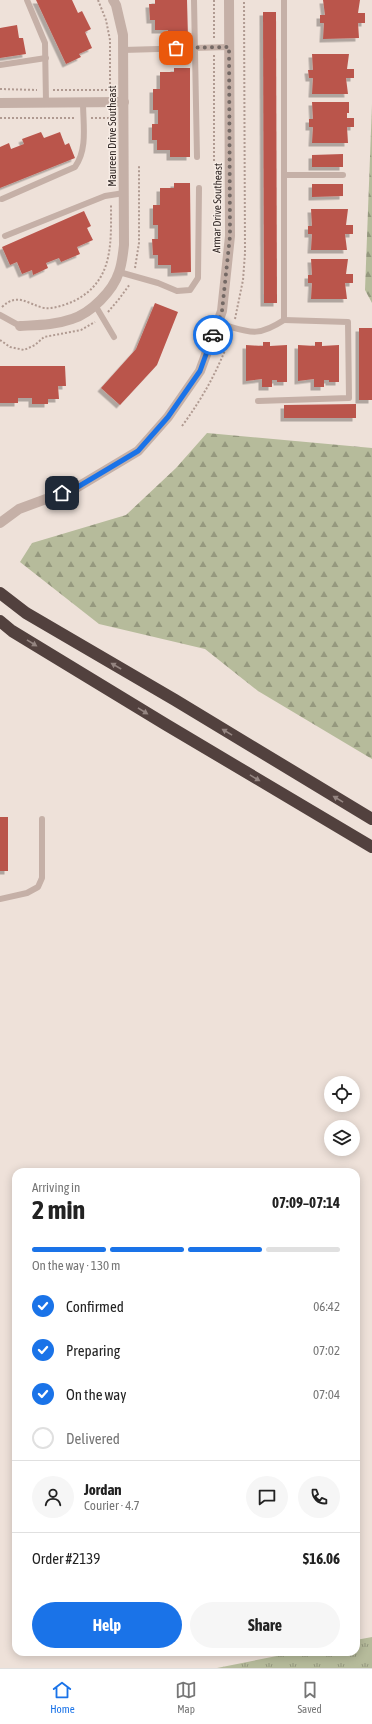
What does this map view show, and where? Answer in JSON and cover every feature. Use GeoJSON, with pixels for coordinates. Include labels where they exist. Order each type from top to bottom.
{"type":"FeatureCollection","features":[{"type":"Feature","properties":{"kind":"highway"},"geometry":{"type":"LineString","coordinates":[[0,593],[26,613],[175,700],[372,819]]}},
{"type":"Feature","properties":{"kind":"highway"},"geometry":{"type":"LineString","coordinates":[[0,621],[12,631],[158,720],[372,847]]}},
{"type":"Feature","properties":{"kind":"street","name":"Maureen Drive Southeast"},"geometry":{"type":"LineString","coordinates":[[20,326],[47,325],[74,319],[107,294],[119,272],[124,245],[123,35],[116,4],[113,0]]}},
{"type":"Feature","properties":{"kind":"street","name":"Armar Drive Southeast"},"geometry":{"type":"LineString","coordinates":[[0,523],[19,509],[76,488],[138,451],[168,417],[200,371],[222,311],[230,236],[228,0]]}},
{"type":"Feature","properties":{"kind":"street"},"geometry":{"type":"LineString","coordinates":[[0,103],[124,102]]}},
{"type":"Feature","properties":{"kind":"lane"},"geometry":{"type":"LineString","coordinates":[[27,0],[45,43],[46,102]]}},
{"type":"Feature","properties":{"kind":"lane"},"geometry":{"type":"LineString","coordinates":[[194,0],[197,157]]}},
{"type":"Feature","properties":{"kind":"lane"},"geometry":{"type":"LineString","coordinates":[[284,0],[284,320]]}},
{"type":"Feature","properties":{"kind":"lane"},"geometry":{"type":"LineString","coordinates":[[123,50],[229,47]]}},
{"type":"Feature","properties":{"kind":"lane"},"geometry":{"type":"LineString","coordinates":[[0,66],[46,58]]}},
{"type":"Feature","properties":{"kind":"lane"},"geometry":{"type":"LineString","coordinates":[[2,199],[75,168],[81,158],[83,147],[83,102]]}},
{"type":"Feature","properties":{"kind":"lane"},"geometry":{"type":"LineString","coordinates":[[284,175],[343,175]]}},
{"type":"Feature","properties":{"kind":"lane"},"geometry":{"type":"LineString","coordinates":[[119,272],[158,283],[177,291],[185,291],[194,286],[198,278],[199,188]]}},
{"type":"Feature","properties":{"kind":"lane"},"geometry":{"type":"LineString","coordinates":[[5,236],[90,202],[111,195],[124,193]]}},
{"type":"Feature","properties":{"kind":"lane"},"geometry":{"type":"LineString","coordinates":[[94,305],[114,337]]}},
{"type":"Feature","properties":{"kind":"lane"},"geometry":{"type":"LineString","coordinates":[[0,315],[20,326]]}},
{"type":"Feature","properties":{"kind":"lane"},"geometry":{"type":"LineString","coordinates":[[217,323],[253,333],[269,330],[284,320],[348,322],[349,398],[258,401]]}},
{"type":"Feature","properties":{"kind":"lane"},"geometry":{"type":"LineString","coordinates":[[0,899],[27,893],[38,887],[42,878],[42,819]]}},
{"type":"Feature","properties":{"kind":"path"},"geometry":{"type":"LineString","coordinates":[[0,118],[110,118],[110,40],[106,20],[98,0]]}},
{"type":"Feature","properties":{"kind":"path"},"geometry":{"type":"LineString","coordinates":[[214,0],[214,161]]}},
{"type":"Feature","properties":{"kind":"path"},"geometry":{"type":"LineString","coordinates":[[0,340],[10,347],[24,350],[35,345],[44,337],[81,330],[91,325],[102,317],[119,299],[130,283],[137,262],[139,243],[139,165]]}},
{"type":"Feature","properties":{"kind":"path"},"geometry":{"type":"LineString","coordinates":[[0,310],[6,303],[13,300],[23,300],[45,308],[54,307],[71,302],[89,290],[98,279],[106,265],[111,247],[111,195]]}},
{"type":"Feature","properties":{"kind":"green space"},"geometry":{"type":"Polygon","coordinates":[[[372,104],[372,303],[365,290],[372,104]]]}},
{"type":"Feature","properties":{"kind":"green space"},"geometry":{"type":"Polygon","coordinates":[[[207,433],[372,448],[372,759],[258,691],[205,649],[99,624],[20,562],[32,543],[126,515],[176,468],[207,433]]]}},
{"type":"Feature","properties":{"kind":"green space"},"geometry":{"type":"Polygon","coordinates":[[[372,1637],[372,1668],[217,1668],[277,1656],[360,1656],[360,1639],[372,1637]]]}},
{"type":"Feature","properties":{"kind":"building"},"geometry":{"type":"Polygon","coordinates":[[[36,0],[72,0],[78,13],[82,11],[91,29],[85,32],[92,48],[79,54],[81,57],[66,64],[36,0]]]}},
{"type":"Feature","properties":{"kind":"building"},"geometry":{"type":"Polygon","coordinates":[[[155,0],[187,0],[188,37],[168,37],[168,30],[155,30],[155,20],[150,20],[149,4],[155,4],[155,0]]]}},
{"type":"Feature","properties":{"kind":"building"},"geometry":{"type":"Polygon","coordinates":[[[323,0],[360,0],[358,13],[365,13],[365,23],[358,23],[359,38],[323,39],[324,23],[320,23],[320,15],[325,15],[323,0]]]}},
{"type":"Feature","properties":{"kind":"building"},"geometry":{"type":"Polygon","coordinates":[[[263,12],[276,12],[277,303],[264,303],[263,12]]]}},
{"type":"Feature","properties":{"kind":"building"},"geometry":{"type":"Polygon","coordinates":[[[17,25],[19,38],[23,38],[26,54],[0,58],[0,28],[17,25]]]}},
{"type":"Feature","properties":{"kind":"building"},"geometry":{"type":"Polygon","coordinates":[[[312,54],[349,54],[347,69],[354,69],[354,78],[346,78],[348,94],[312,94],[313,78],[309,78],[308,70],[313,70],[312,54]]]}},
{"type":"Feature","properties":{"kind":"building"},"geometry":{"type":"Polygon","coordinates":[[[174,68],[190,68],[190,157],[170,157],[170,150],[157,150],[157,140],[152,140],[152,124],[158,124],[158,110],[153,110],[153,89],[160,89],[160,72],[174,72],[174,68]]]}},
{"type":"Feature","properties":{"kind":"building"},"geometry":{"type":"Polygon","coordinates":[[[312,102],[349,102],[349,113],[347,113],[347,118],[354,118],[354,127],[347,127],[348,143],[312,143],[313,127],[309,127],[309,119],[313,119],[312,102]]]}},
{"type":"Feature","properties":{"kind":"building"},"geometry":{"type":"Polygon","coordinates":[[[41,132],[44,138],[60,132],[65,145],[69,143],[75,158],[0,188],[0,147],[9,143],[11,149],[24,144],[22,139],[41,132]]]}},
{"type":"Feature","properties":{"kind":"building"},"geometry":{"type":"Polygon","coordinates":[[[343,154],[343,167],[312,167],[312,155],[343,154]]]}},
{"type":"Feature","properties":{"kind":"building"},"geometry":{"type":"Polygon","coordinates":[[[174,183],[190,183],[191,272],[171,273],[171,265],[158,265],[158,255],[153,255],[152,239],[158,239],[158,225],[153,225],[153,205],[160,205],[160,188],[174,188],[174,183]]]}},
{"type":"Feature","properties":{"kind":"building"},"geometry":{"type":"Polygon","coordinates":[[[312,184],[343,184],[343,196],[312,197],[312,184]]]}},
{"type":"Feature","properties":{"kind":"building"},"geometry":{"type":"Polygon","coordinates":[[[311,209],[348,209],[346,225],[353,225],[353,234],[345,234],[347,250],[311,250],[312,234],[308,234],[308,226],[312,226],[311,209]]]}},
{"type":"Feature","properties":{"kind":"building"},"geometry":{"type":"Polygon","coordinates":[[[84,211],[91,226],[87,228],[93,240],[77,247],[80,254],[61,262],[59,258],[46,263],[48,268],[33,275],[32,270],[22,274],[17,262],[10,265],[2,247],[84,211]]]}},
{"type":"Feature","properties":{"kind":"building"},"geometry":{"type":"Polygon","coordinates":[[[311,259],[348,259],[346,274],[353,274],[353,283],[345,283],[347,299],[311,299],[312,283],[308,283],[308,275],[312,275],[311,259]]]}},
{"type":"Feature","properties":{"kind":"building"},"geometry":{"type":"Polygon","coordinates":[[[155,303],[178,312],[157,365],[120,405],[101,388],[136,349],[155,303]]]}},
{"type":"Feature","properties":{"kind":"building"},"geometry":{"type":"Polygon","coordinates":[[[359,328],[372,328],[372,400],[359,400],[359,328]]]}},
{"type":"Feature","properties":{"kind":"building"},"geometry":{"type":"Polygon","coordinates":[[[263,342],[270,342],[270,346],[287,345],[287,382],[277,382],[277,380],[272,380],[272,387],[262,387],[262,379],[246,381],[246,345],[263,346],[263,342]]]}},
{"type":"Feature","properties":{"kind":"building"},"geometry":{"type":"Polygon","coordinates":[[[315,342],[322,342],[322,346],[339,345],[339,382],[329,382],[329,380],[324,380],[324,387],[314,387],[314,379],[298,381],[298,345],[315,346],[315,342]]]}},
{"type":"Feature","properties":{"kind":"building"},"geometry":{"type":"Polygon","coordinates":[[[0,366],[65,366],[66,386],[58,386],[59,399],[48,399],[48,404],[32,404],[32,398],[18,398],[18,403],[0,403],[0,366]]]}},
{"type":"Feature","properties":{"kind":"building"},"geometry":{"type":"Polygon","coordinates":[[[356,404],[356,418],[284,418],[284,405],[356,404]]]}},
{"type":"Feature","properties":{"kind":"building"},"geometry":{"type":"Polygon","coordinates":[[[0,817],[8,817],[8,871],[0,871],[0,817]]]}},
{"type":"Feature","properties":{"kind":"way so far"},"geometry":{"type":"LineString","coordinates":[[176,48],[229,47],[230,236],[222,311],[213,335]]}},
{"type":"Feature","properties":{"kind":"route"},"geometry":{"type":"LineString","coordinates":[[62,493],[76,488],[138,451],[168,417],[200,371],[213,335]]}}]}
